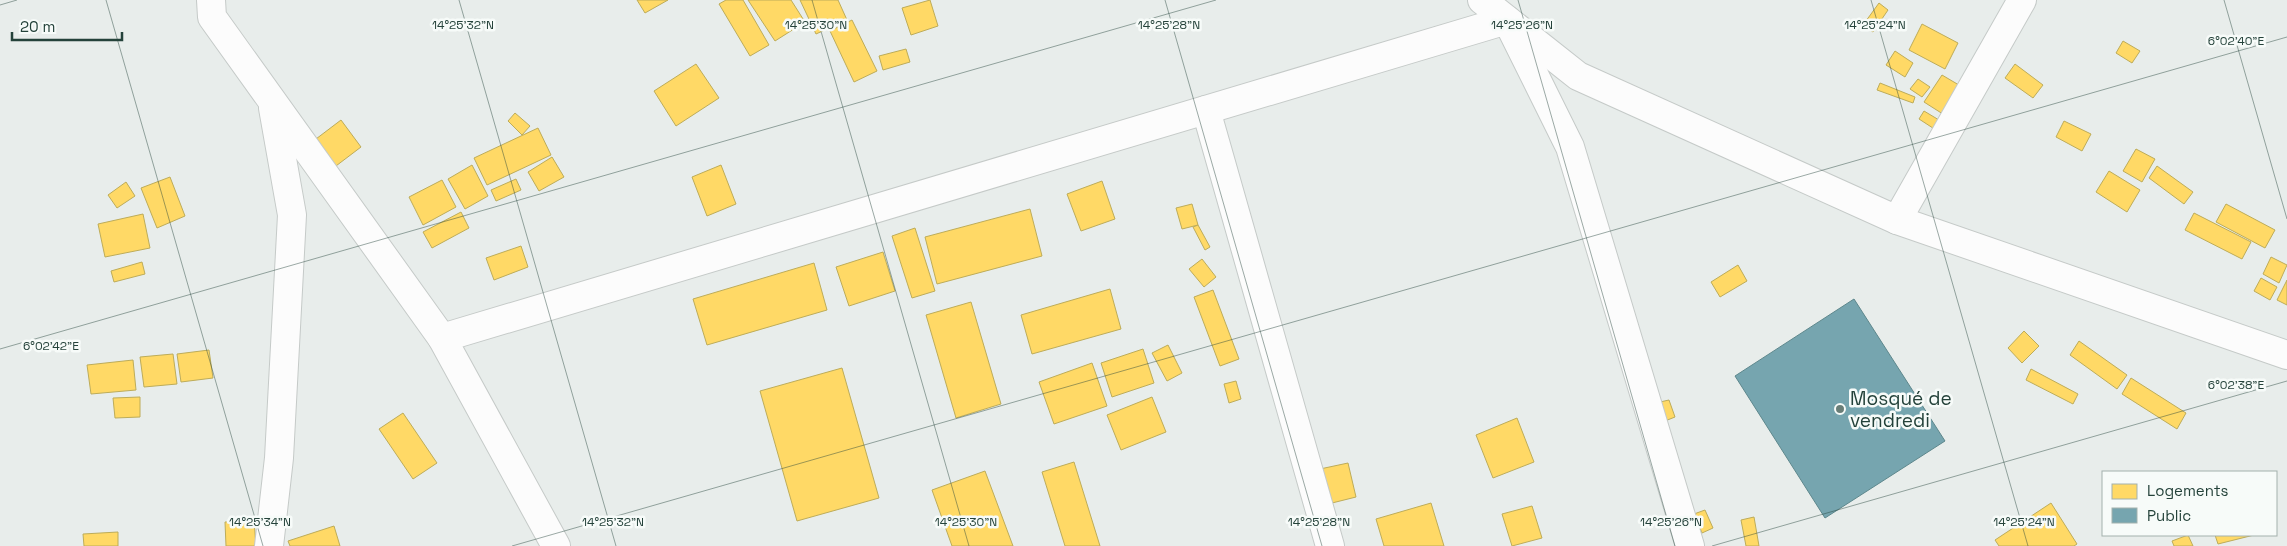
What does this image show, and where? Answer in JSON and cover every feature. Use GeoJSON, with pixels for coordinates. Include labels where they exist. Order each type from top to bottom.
{"type":"FeatureCollection","features":[{"type":"Feature","properties":{"kind":"street"},"geometry":{"type":"LineString","coordinates":[[211,0],[212,17],[442,338],[556,546]]}},
{"type":"Feature","properties":{"kind":"street"},"geometry":{"type":"LineString","coordinates":[[1482,0],[1578,76],[1897,220],[2287,355]]}},
{"type":"Feature","properties":{"kind":"street"},"geometry":{"type":"LineString","coordinates":[[1897,220],[2022,0]]}},
{"type":"Feature","properties":{"kind":"street"},"geometry":{"type":"LineString","coordinates":[[442,338],[1507,20]]}},
{"type":"Feature","properties":{"kind":"street"},"geometry":{"type":"LineString","coordinates":[[1507,20],[1570,147],[1690,546]]}},
{"type":"Feature","properties":{"kind":"street"},"geometry":{"type":"LineString","coordinates":[[269,546],[279,458],[292,215],[272,99]]}},
{"type":"Feature","properties":{"kind":"street"},"geometry":{"type":"LineString","coordinates":[[1206,110],[1330,546]]}},
{"type":"Feature","properties":{"kind":"building: Logements"},"geometry":{"type":"Polygon","coordinates":[[[637,0],[668,0],[645,13],[637,0]]]}},
{"type":"Feature","properties":{"kind":"building: Logements"},"geometry":{"type":"Polygon","coordinates":[[[726,0],[743,0],[769,45],[750,56],[719,4],[726,0]]]}},
{"type":"Feature","properties":{"kind":"building: Logements"},"geometry":{"type":"Polygon","coordinates":[[[748,0],[791,0],[805,22],[775,41],[748,0]]]}},
{"type":"Feature","properties":{"kind":"building: Logements"},"geometry":{"type":"Polygon","coordinates":[[[800,0],[838,0],[847,20],[816,34],[800,0]]]}},
{"type":"Feature","properties":{"kind":"building: Logements"},"geometry":{"type":"Polygon","coordinates":[[[930,0],[938,26],[911,35],[902,8],[930,0]]]}},
{"type":"Feature","properties":{"kind":"building: Logements"},"geometry":{"type":"Polygon","coordinates":[[[1879,3],[1888,10],[1873,32],[1863,25],[1879,3]]]}},
{"type":"Feature","properties":{"kind":"building: Logements"},"geometry":{"type":"Polygon","coordinates":[[[852,20],[877,71],[854,82],[830,31],[852,20]]]}},
{"type":"Feature","properties":{"kind":"building: Logements"},"geometry":{"type":"Polygon","coordinates":[[[1922,24],[1958,43],[1945,69],[1909,50],[1922,24]]]}},
{"type":"Feature","properties":{"kind":"building: Logements"},"geometry":{"type":"Polygon","coordinates":[[[2123,41],[2140,51],[2132,63],[2116,53],[2123,41]]]}},
{"type":"Feature","properties":{"kind":"building: Logements"},"geometry":{"type":"Polygon","coordinates":[[[906,49],[910,62],[883,70],[879,56],[906,49]]]}},
{"type":"Feature","properties":{"kind":"building: Logements"},"geometry":{"type":"Polygon","coordinates":[[[1895,51],[1913,63],[1905,77],[1886,65],[1895,51]]]}},
{"type":"Feature","properties":{"kind":"building: Logements"},"geometry":{"type":"Polygon","coordinates":[[[696,64],[719,98],[676,126],[654,91],[696,64]]]}},
{"type":"Feature","properties":{"kind":"building: Logements"},"geometry":{"type":"Polygon","coordinates":[[[2015,64],[2043,85],[2033,98],[2005,78],[2015,64]]]}},
{"type":"Feature","properties":{"kind":"building: Logements"},"geometry":{"type":"Polygon","coordinates":[[[1942,75],[1964,88],[1946,116],[1924,102],[1942,75]]]}},
{"type":"Feature","properties":{"kind":"building: Logements"},"geometry":{"type":"Polygon","coordinates":[[[1918,79],[1930,87],[1922,97],[1910,89],[1918,79]]]}},
{"type":"Feature","properties":{"kind":"building: Logements"},"geometry":{"type":"Polygon","coordinates":[[[1880,83],[1915,97],[1913,103],[1877,90],[1880,83]]]}},
{"type":"Feature","properties":{"kind":"building: Logements"},"geometry":{"type":"Polygon","coordinates":[[[1924,111],[1944,123],[1939,132],[1919,119],[1924,111]]]}},
{"type":"Feature","properties":{"kind":"building: Logements"},"geometry":{"type":"Polygon","coordinates":[[[515,113],[530,126],[522,135],[508,121],[515,113]]]}},
{"type":"Feature","properties":{"kind":"building: Logements"},"geometry":{"type":"Polygon","coordinates":[[[341,120],[361,147],[328,172],[312,142],[341,120]]]}},
{"type":"Feature","properties":{"kind":"building: Logements"},"geometry":{"type":"Polygon","coordinates":[[[2064,121],[2091,134],[2082,151],[2056,137],[2064,121]]]}},
{"type":"Feature","properties":{"kind":"building: Logements"},"geometry":{"type":"Polygon","coordinates":[[[538,128],[551,155],[487,185],[474,158],[538,128]]]}},
{"type":"Feature","properties":{"kind":"building: Logements"},"geometry":{"type":"Polygon","coordinates":[[[2136,149],[2155,159],[2142,182],[2123,171],[2136,149]]]}},
{"type":"Feature","properties":{"kind":"building: Logements"},"geometry":{"type":"Polygon","coordinates":[[[552,157],[564,177],[539,191],[528,172],[552,157]]]}},
{"type":"Feature","properties":{"kind":"building: Logements"},"geometry":{"type":"Polygon","coordinates":[[[472,165],[488,196],[465,209],[448,179],[472,165]]]}},
{"type":"Feature","properties":{"kind":"building: Logements"},"geometry":{"type":"Polygon","coordinates":[[[721,165],[736,204],[707,216],[692,177],[721,165]]]}},
{"type":"Feature","properties":{"kind":"building: Logements"},"geometry":{"type":"Polygon","coordinates":[[[2157,166],[2193,192],[2184,204],[2149,178],[2157,166]]]}},
{"type":"Feature","properties":{"kind":"building: Logements"},"geometry":{"type":"Polygon","coordinates":[[[2109,171],[2140,190],[2127,212],[2096,192],[2109,171]]]}},
{"type":"Feature","properties":{"kind":"building: Logements"},"geometry":{"type":"Polygon","coordinates":[[[170,177],[185,216],[157,228],[141,188],[170,177]]]}},
{"type":"Feature","properties":{"kind":"building: Logements"},"geometry":{"type":"Polygon","coordinates":[[[516,179],[521,190],[496,201],[491,190],[516,179]]]}},
{"type":"Feature","properties":{"kind":"building: Logements"},"geometry":{"type":"Polygon","coordinates":[[[442,180],[456,207],[423,225],[409,197],[442,180]]]}},
{"type":"Feature","properties":{"kind":"building: Logements"},"geometry":{"type":"Polygon","coordinates":[[[1102,181],[1115,219],[1081,231],[1067,194],[1102,181]]]}},
{"type":"Feature","properties":{"kind":"building: Logements"},"geometry":{"type":"Polygon","coordinates":[[[126,182],[135,196],[117,208],[108,195],[126,182]]]}},
{"type":"Feature","properties":{"kind":"building: Logements"},"geometry":{"type":"Polygon","coordinates":[[[1192,204],[1198,225],[1182,229],[1176,208],[1192,204]]]}},
{"type":"Feature","properties":{"kind":"building: Logements"},"geometry":{"type":"Polygon","coordinates":[[[2226,204],[2275,230],[2265,248],[2216,222],[2226,204]]]}},
{"type":"Feature","properties":{"kind":"building: Logements"},"geometry":{"type":"Polygon","coordinates":[[[1030,209],[1042,256],[937,284],[925,237],[1030,209]]]}},
{"type":"Feature","properties":{"kind":"building: Logements"},"geometry":{"type":"Polygon","coordinates":[[[461,212],[469,228],[432,248],[423,232],[461,212]]]}},
{"type":"Feature","properties":{"kind":"building: Logements"},"geometry":{"type":"Polygon","coordinates":[[[2194,213],[2251,242],[2242,259],[2185,230],[2194,213]]]}},
{"type":"Feature","properties":{"kind":"building: Logements"},"geometry":{"type":"Polygon","coordinates":[[[143,214],[150,248],[105,257],[98,224],[143,214]]]}},
{"type":"Feature","properties":{"kind":"building: Logements"},"geometry":{"type":"Polygon","coordinates":[[[1198,225],[1210,247],[1205,250],[1193,227],[1198,225]]]}},
{"type":"Feature","properties":{"kind":"building: Logements"},"geometry":{"type":"Polygon","coordinates":[[[915,228],[935,291],[912,298],[892,236],[915,228]]]}},
{"type":"Feature","properties":{"kind":"building: Logements"},"geometry":{"type":"Polygon","coordinates":[[[521,246],[528,267],[494,280],[486,258],[521,246]]]}},
{"type":"Feature","properties":{"kind":"building: Logements"},"geometry":{"type":"Polygon","coordinates":[[[883,252],[895,291],[849,306],[836,267],[883,252]]]}},
{"type":"Feature","properties":{"kind":"building: Logements"},"geometry":{"type":"Polygon","coordinates":[[[2271,257],[2287,265],[2279,283],[2263,274],[2271,257]]]}},
{"type":"Feature","properties":{"kind":"building: Logements"},"geometry":{"type":"Polygon","coordinates":[[[1202,259],[1216,277],[1204,287],[1189,269],[1202,259]]]}},
{"type":"Feature","properties":{"kind":"building: Logements"},"geometry":{"type":"Polygon","coordinates":[[[142,262],[145,274],[114,282],[111,271],[142,262]]]}},
{"type":"Feature","properties":{"kind":"building: Logements"},"geometry":{"type":"Polygon","coordinates":[[[814,263],[827,310],[707,345],[693,299],[814,263]]]}},
{"type":"Feature","properties":{"kind":"building: Logements"},"geometry":{"type":"Polygon","coordinates":[[[1738,265],[1747,281],[1720,297],[1711,282],[1738,265]]]}},
{"type":"Feature","properties":{"kind":"building: Logements"},"geometry":{"type":"Polygon","coordinates":[[[2261,278],[2277,287],[2270,300],[2254,291],[2261,278]]]}},
{"type":"Feature","properties":{"kind":"building: Logements"},"geometry":{"type":"Polygon","coordinates":[[[2287,280],[2287,305],[2277,300],[2287,280]]]}},
{"type":"Feature","properties":{"kind":"building: Logements"},"geometry":{"type":"Polygon","coordinates":[[[1110,289],[1121,329],[1032,354],[1021,315],[1110,289]]]}},
{"type":"Feature","properties":{"kind":"building: Logements"},"geometry":{"type":"Polygon","coordinates":[[[1213,290],[1239,359],[1220,366],[1194,297],[1213,290]]]}},
{"type":"Feature","properties":{"kind":"building: Logements"},"geometry":{"type":"Polygon","coordinates":[[[971,302],[1001,404],[956,418],[926,315],[971,302]]]}},
{"type":"Feature","properties":{"kind":"building: Logements"},"geometry":{"type":"Polygon","coordinates":[[[2024,331],[2039,346],[2022,363],[2008,348],[2024,331]]]}},
{"type":"Feature","properties":{"kind":"building: Logements"},"geometry":{"type":"Polygon","coordinates":[[[2079,341],[2127,375],[2117,389],[2070,355],[2079,341]]]}},
{"type":"Feature","properties":{"kind":"building: Logements"},"geometry":{"type":"Polygon","coordinates":[[[1168,345],[1182,373],[1167,381],[1152,353],[1168,345]]]}},
{"type":"Feature","properties":{"kind":"building: Logements"},"geometry":{"type":"Polygon","coordinates":[[[1143,349],[1154,383],[1112,397],[1101,363],[1143,349]]]}},
{"type":"Feature","properties":{"kind":"building: Logements"},"geometry":{"type":"Polygon","coordinates":[[[209,350],[213,378],[181,382],[177,354],[209,350]]]}},
{"type":"Feature","properties":{"kind":"building: Logements"},"geometry":{"type":"Polygon","coordinates":[[[173,354],[177,384],[144,387],[140,357],[173,354]]]}},
{"type":"Feature","properties":{"kind":"building: Logements"},"geometry":{"type":"Polygon","coordinates":[[[133,360],[136,390],[91,394],[87,365],[133,360]]]}},
{"type":"Feature","properties":{"kind":"building: Logements"},"geometry":{"type":"Polygon","coordinates":[[[1092,363],[1107,406],[1054,424],[1039,382],[1092,363]]]}},
{"type":"Feature","properties":{"kind":"building: Logements"},"geometry":{"type":"Polygon","coordinates":[[[842,368],[879,498],[797,521],[760,391],[842,368]]]}},
{"type":"Feature","properties":{"kind":"building: Logements"},"geometry":{"type":"Polygon","coordinates":[[[2031,369],[2078,394],[2073,404],[2026,380],[2031,369]]]}},
{"type":"Feature","properties":{"kind":"building: Logements"},"geometry":{"type":"Polygon","coordinates":[[[2131,378],[2186,413],[2177,429],[2122,394],[2131,378]]]}},
{"type":"Feature","properties":{"kind":"building: Logements"},"geometry":{"type":"Polygon","coordinates":[[[1236,381],[1241,399],[1229,403],[1224,384],[1236,381]]]}},
{"type":"Feature","properties":{"kind":"building: Logements"},"geometry":{"type":"Polygon","coordinates":[[[140,397],[140,417],[115,418],[113,398],[140,397]]]}},
{"type":"Feature","properties":{"kind":"building: Logements"},"geometry":{"type":"Polygon","coordinates":[[[1152,397],[1166,432],[1121,450],[1107,415],[1152,397]]]}},
{"type":"Feature","properties":{"kind":"building: Logements"},"geometry":{"type":"Polygon","coordinates":[[[1669,400],[1675,417],[1665,421],[1660,402],[1669,400]]]}},
{"type":"Feature","properties":{"kind":"building: Logements"},"geometry":{"type":"Polygon","coordinates":[[[403,413],[437,463],[413,479],[379,429],[403,413]]]}},
{"type":"Feature","properties":{"kind":"building: Logements"},"geometry":{"type":"Polygon","coordinates":[[[1517,418],[1534,462],[1493,478],[1476,435],[1517,418]]]}},
{"type":"Feature","properties":{"kind":"building: Logements"},"geometry":{"type":"Polygon","coordinates":[[[1074,462],[1100,546],[1065,546],[1042,472],[1074,462]]]}},
{"type":"Feature","properties":{"kind":"building: Logements"},"geometry":{"type":"Polygon","coordinates":[[[1348,463],[1356,497],[1328,504],[1320,469],[1348,463]]]}},
{"type":"Feature","properties":{"kind":"building: Logements"},"geometry":{"type":"Polygon","coordinates":[[[985,471],[1013,546],[952,546],[932,490],[985,471]]]}},
{"type":"Feature","properties":{"kind":"building: Logements"},"geometry":{"type":"Polygon","coordinates":[[[1431,503],[1444,546],[1384,546],[1376,519],[1431,503]]]}},
{"type":"Feature","properties":{"kind":"building: Logements"},"geometry":{"type":"Polygon","coordinates":[[[2051,503],[2077,544],[2074,546],[1999,546],[1995,540],[2051,503]]]}},
{"type":"Feature","properties":{"kind":"building: Logements"},"geometry":{"type":"Polygon","coordinates":[[[1532,506],[1542,538],[1512,546],[1502,514],[1532,506]]]}},
{"type":"Feature","properties":{"kind":"building: Logements"},"geometry":{"type":"Polygon","coordinates":[[[1705,510],[1713,528],[1702,533],[1694,514],[1705,510]]]}},
{"type":"Feature","properties":{"kind":"building: Logements"},"geometry":{"type":"Polygon","coordinates":[[[1754,517],[1759,546],[1746,546],[1741,520],[1754,517]]]}},
{"type":"Feature","properties":{"kind":"building: Logements"},"geometry":{"type":"Polygon","coordinates":[[[254,520],[256,546],[226,546],[225,522],[254,520]]]}},
{"type":"Feature","properties":{"kind":"building: Logements"},"geometry":{"type":"Polygon","coordinates":[[[334,526],[340,546],[290,546],[288,541],[334,526]]]}},
{"type":"Feature","properties":{"kind":"building: Logements"},"geometry":{"type":"Polygon","coordinates":[[[118,532],[118,546],[84,546],[83,534],[118,532]]]}},
{"type":"Feature","properties":{"kind":"building: Logements"},"geometry":{"type":"Polygon","coordinates":[[[2188,536],[2193,546],[2174,546],[2172,541],[2188,536]]]}},
{"type":"Feature","properties":{"kind":"building: Logements"},"geometry":{"type":"Polygon","coordinates":[[[2215,536],[2250,536],[2218,544],[2215,536]]]}},
{"type":"Feature","properties":{"kind":"building: Public","name":"Mosqué de vendredi"},"geometry":{"type":"Polygon","coordinates":[[[1854,299],[1945,441],[1825,518],[1735,376],[1854,299]]]}},
{"type":"Feature","properties":{"kind":"place","name":"Mosqué de vendredi"},"geometry":{"type":"Point","coordinates":[1840,409]}}]}
